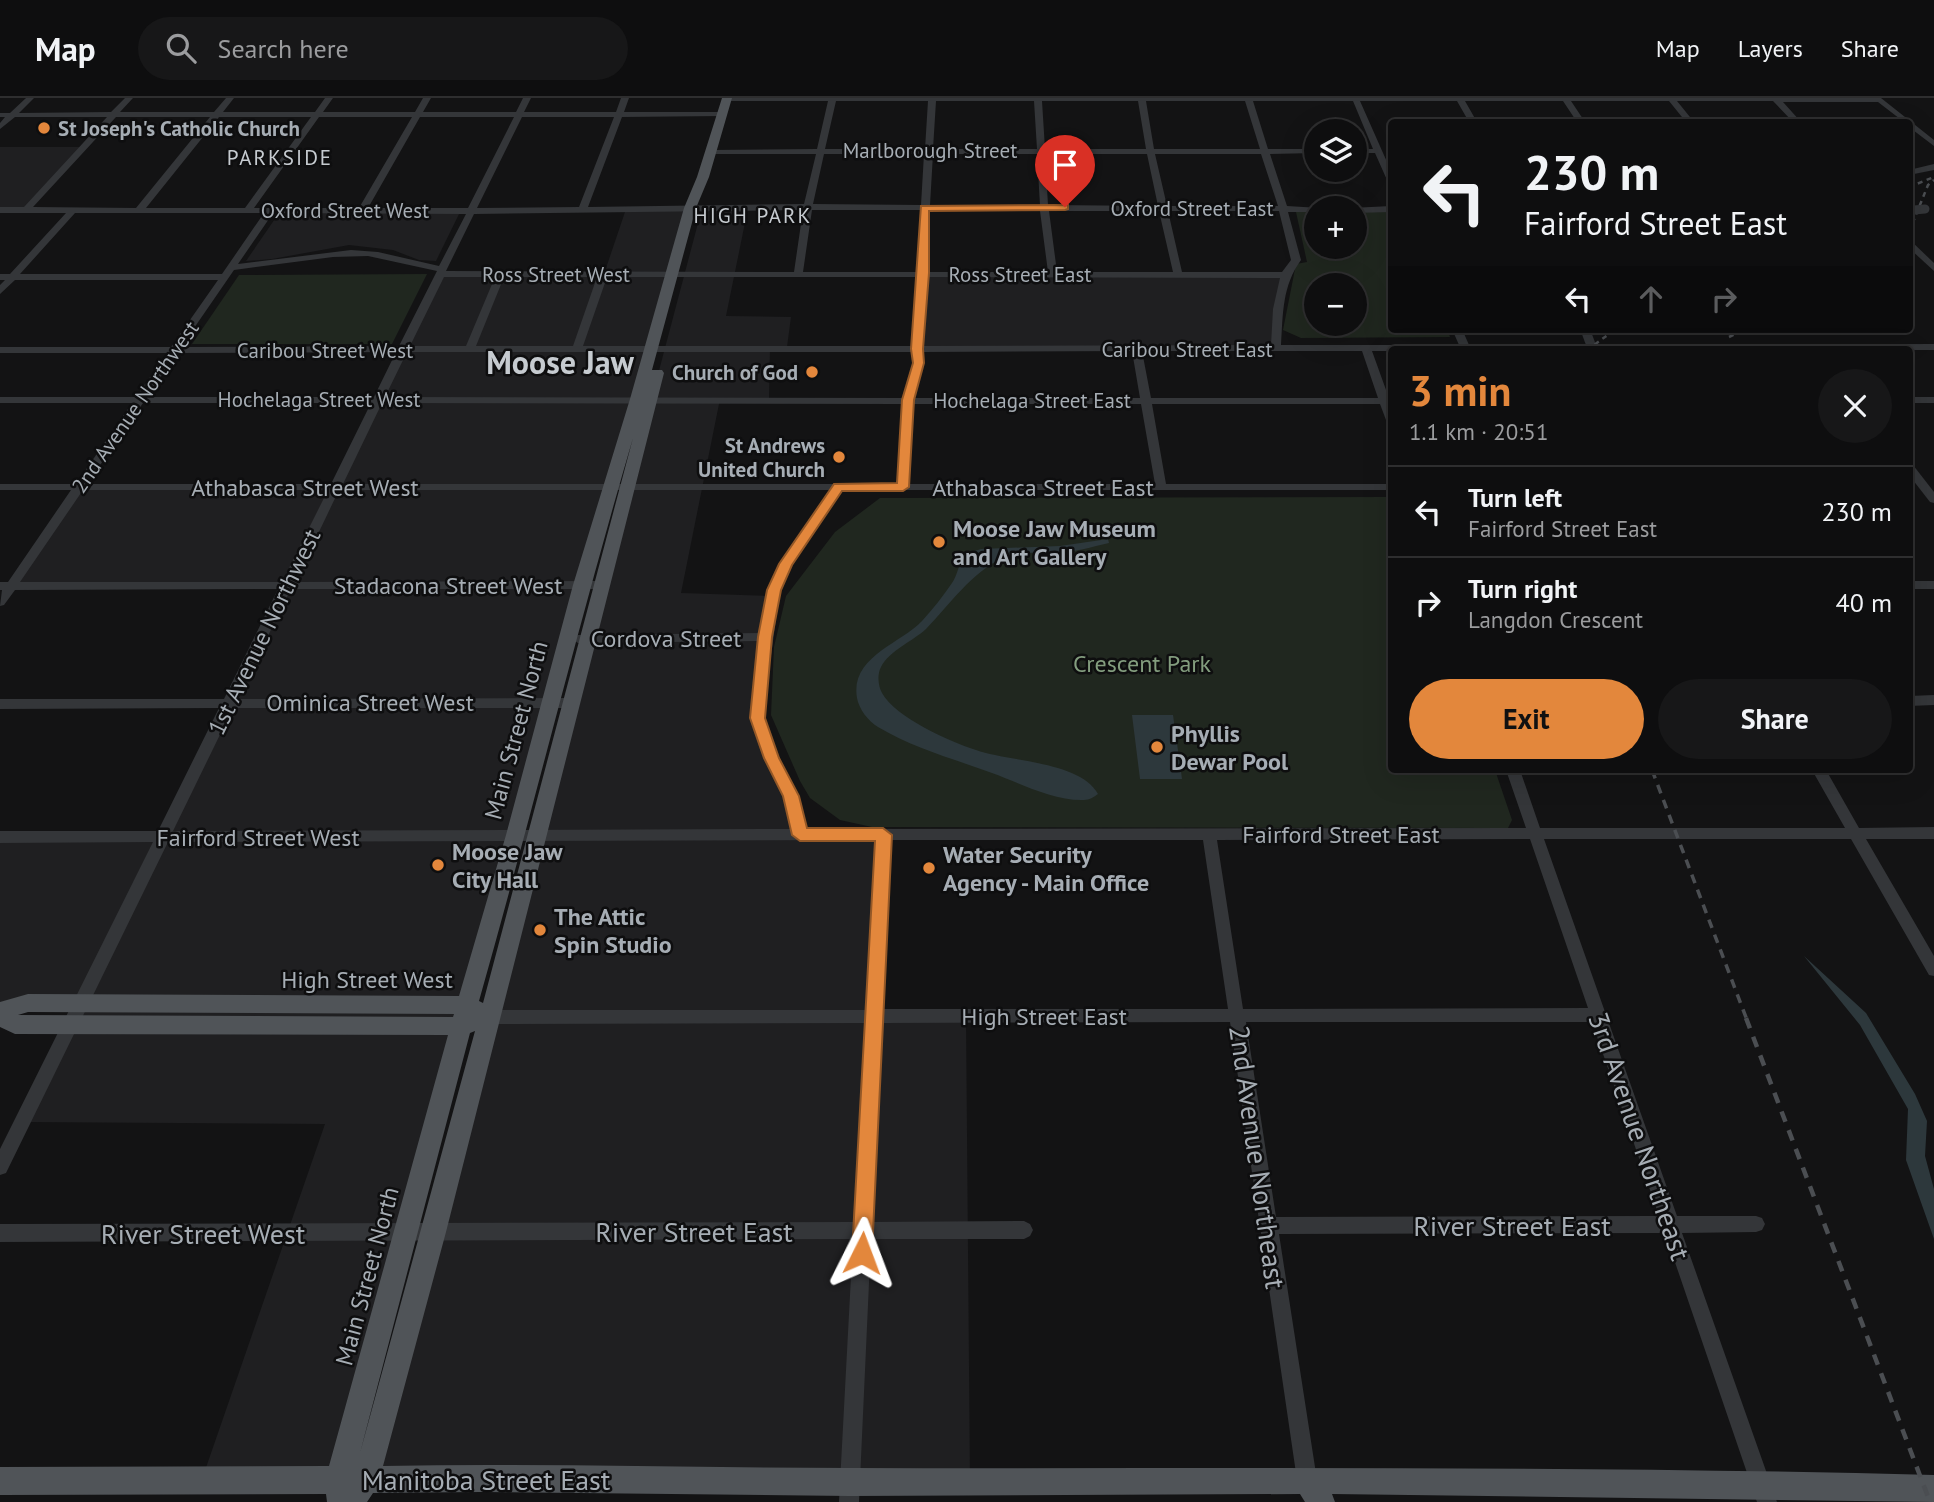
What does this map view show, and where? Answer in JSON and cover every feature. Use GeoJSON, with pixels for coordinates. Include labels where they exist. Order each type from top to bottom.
{"type":"FeatureCollection","features":[{"type":"Feature","properties":{"kind":"main road","name":"Main Street North"},"geometry":{"type":"LineString","coordinates":[[349,1490],[434,1232],[602,585],[620,487],[696,208],[706,192],[704,177],[727,99]]}},
{"type":"Feature","properties":{"kind":"main road","name":"Main Street North"},"geometry":{"type":"LineString","coordinates":[[349,1490],[407,1233],[464,1015],[516,835],[581,585],[620,487]]}},
{"type":"Feature","properties":{"kind":"main road","name":"High Street West"},"geometry":{"type":"LineString","coordinates":[[0,1013],[28,1003],[81,1003],[490,1017]]}},
{"type":"Feature","properties":{"kind":"main road","name":"High Street West"},"geometry":{"type":"LineString","coordinates":[[0,1013],[15,1025],[464,1015]]}},
{"type":"Feature","properties":{"kind":"main road","name":"Manitoba Street East"},"geometry":{"type":"LineString","coordinates":[[0,1481],[201,1482],[349,1490],[1310,1495],[1764,1493],[1934,1489]]}},
{"type":"Feature","properties":{"kind":"street"},"geometry":{"type":"LineString","coordinates":[[0,127],[30,98]]}},
{"type":"Feature","properties":{"kind":"street"},"geometry":{"type":"LineString","coordinates":[[26,210],[129,98]]}},
{"type":"Feature","properties":{"kind":"street"},"geometry":{"type":"LineString","coordinates":[[139,210],[230,98]]}},
{"type":"Feature","properties":{"kind":"street"},"geometry":{"type":"LineString","coordinates":[[248,210],[329,98]]}},
{"type":"Feature","properties":{"kind":"street"},"geometry":{"type":"LineString","coordinates":[[362,211],[427,98]]}},
{"type":"Feature","properties":{"kind":"street","name":"1st Avenue Northwest"},"geometry":{"type":"LineString","coordinates":[[0,1167],[527,98]]}},
{"type":"Feature","properties":{"kind":"street"},"geometry":{"type":"LineString","coordinates":[[583,209],[625,98]]}},
{"type":"Feature","properties":{"kind":"street"},"geometry":{"type":"LineString","coordinates":[[1038,98],[1044,207],[1052,274]]}},
{"type":"Feature","properties":{"kind":"street"},"geometry":{"type":"LineString","coordinates":[[1142,98],[1150,150],[1178,274]]}},
{"type":"Feature","properties":{"kind":"street"},"geometry":{"type":"LineString","coordinates":[[1249,98],[1296,260],[1285,275],[1278,309],[1276,349]]}},
{"type":"Feature","properties":{"kind":"street"},"geometry":{"type":"LineString","coordinates":[[1565,98],[1579,119]]}},
{"type":"Feature","properties":{"kind":"street"},"geometry":{"type":"LineString","coordinates":[[727,99],[1879,99],[1904,119]]}},
{"type":"Feature","properties":{"kind":"street"},"geometry":{"type":"LineString","coordinates":[[798,273],[819,150],[833,99]]}},
{"type":"Feature","properties":{"kind":"street"},"geometry":{"type":"LineString","coordinates":[[903,487],[908,400],[918,363],[924,208],[932,99]]}},
{"type":"Feature","properties":{"kind":"street"},"geometry":{"type":"LineString","coordinates":[[1355,99],[1388,174]]}},
{"type":"Feature","properties":{"kind":"street"},"geometry":{"type":"LineString","coordinates":[[1460,99],[1471,119]]}},
{"type":"Feature","properties":{"kind":"street"},"geometry":{"type":"LineString","coordinates":[[1671,99],[1688,119]]}},
{"type":"Feature","properties":{"kind":"street"},"geometry":{"type":"LineString","coordinates":[[1776,99],[1794,119]]}},
{"type":"Feature","properties":{"kind":"street"},"geometry":{"type":"LineString","coordinates":[[0,115],[723,114]]}},
{"type":"Feature","properties":{"kind":"street"},"geometry":{"type":"LineString","coordinates":[[1913,126],[1934,144]]}},
{"type":"Feature","properties":{"kind":"street","name":"Marlborough Street"},"geometry":{"type":"LineString","coordinates":[[711,152],[1304,151]]}},
{"type":"Feature","properties":{"kind":"street"},"geometry":{"type":"LineString","coordinates":[[1367,151],[1377,151]]}},
{"type":"Feature","properties":{"kind":"street"},"geometry":{"type":"LineString","coordinates":[[1913,172],[1934,167]]}},
{"type":"Feature","properties":{"kind":"street","name":"Oxford Street West"},"geometry":{"type":"LineString","coordinates":[[0,210],[472,211],[696,208]]}},
{"type":"Feature","properties":{"kind":"street","name":"Oxford Street East"},"geometry":{"type":"LineString","coordinates":[[696,208],[1304,209]]}},
{"type":"Feature","properties":{"kind":"street"},"geometry":{"type":"LineString","coordinates":[[1367,209],[1388,209]]}},
{"type":"Feature","properties":{"kind":"street"},"geometry":{"type":"LineString","coordinates":[[0,291],[73,210]]}},
{"type":"Feature","properties":{"kind":"street","name":"2nd Avenue Northwest"},"geometry":{"type":"LineString","coordinates":[[0,602],[6,586],[79,487],[270,211]]}},
{"type":"Feature","properties":{"kind":"street"},"geometry":{"type":"LineString","coordinates":[[1913,246],[1934,268]]}},
{"type":"Feature","properties":{"kind":"street","name":"Ross Street West"},"geometry":{"type":"LineString","coordinates":[[0,277],[228,272],[337,253],[371,253],[425,269],[442,271],[501,274],[678,274]]}},
{"type":"Feature","properties":{"kind":"street"},"geometry":{"type":"LineString","coordinates":[[469,350],[501,274]]}},
{"type":"Feature","properties":{"kind":"street"},"geometry":{"type":"LineString","coordinates":[[577,350],[603,274]]}},
{"type":"Feature","properties":{"kind":"street","name":"Ross Street East"},"geometry":{"type":"LineString","coordinates":[[678,274],[1285,275]]}},
{"type":"Feature","properties":{"kind":"street","name":"Caribou Street East"},"geometry":{"type":"LineString","coordinates":[[1913,347],[1934,346]]}},
{"type":"Feature","properties":{"kind":"street","name":"Caribou Street East"},"geometry":{"type":"LineString","coordinates":[[657,350],[770,347],[1388,349]]}},
{"type":"Feature","properties":{"kind":"street"},"geometry":{"type":"LineString","coordinates":[[901,349],[918,363]]}},
{"type":"Feature","properties":{"kind":"street"},"geometry":{"type":"LineString","coordinates":[[1137,349],[1160,486]]}},
{"type":"Feature","properties":{"kind":"street"},"geometry":{"type":"LineString","coordinates":[[1366,349],[1388,410]]}},
{"type":"Feature","properties":{"kind":"street","name":"Caribou Street West"},"geometry":{"type":"LineString","coordinates":[[0,350],[657,350]]}},
{"type":"Feature","properties":{"kind":"street","name":"Hochelaga Street East"},"geometry":{"type":"LineString","coordinates":[[645,399],[1385,401]]}},
{"type":"Feature","properties":{"kind":"street","name":"Hochelaga Street West"},"geometry":{"type":"LineString","coordinates":[[0,400],[645,399]]}},
{"type":"Feature","properties":{"kind":"street"},"geometry":{"type":"LineString","coordinates":[[1913,400],[1934,400]]}},
{"type":"Feature","properties":{"kind":"street"},"geometry":{"type":"LineString","coordinates":[[1913,471],[1929,486],[1934,500]]}},
{"type":"Feature","properties":{"kind":"street","name":"Athabasca Street East"},"geometry":{"type":"LineString","coordinates":[[620,487],[1388,486]]}},
{"type":"Feature","properties":{"kind":"street","name":"Athabasca Street West"},"geometry":{"type":"LineString","coordinates":[[0,487],[620,487]]}},
{"type":"Feature","properties":{"kind":"street"},"geometry":{"type":"LineString","coordinates":[[800,835],[791,796],[772,758],[758,718],[765,637],[774,590],[786,564],[838,487]]}},
{"type":"Feature","properties":{"kind":"street","name":"Stadacona Street West"},"geometry":{"type":"LineString","coordinates":[[6,586],[602,585]]}},
{"type":"Feature","properties":{"kind":"street"},"geometry":{"type":"LineString","coordinates":[[1913,585],[1934,585]]}},
{"type":"Feature","properties":{"kind":"street","name":"Cordova Street"},"geometry":{"type":"LineString","coordinates":[[567,639],[765,637]]}},
{"type":"Feature","properties":{"kind":"street"},"geometry":{"type":"LineString","coordinates":[[1913,701],[1934,701]]}},
{"type":"Feature","properties":{"kind":"street","name":"Ominica Street West"},"geometry":{"type":"LineString","coordinates":[[0,704],[571,703]]}},
{"type":"Feature","properties":{"kind":"street","name":"3rd Avenue Northeast"},"geometry":{"type":"LineString","coordinates":[[1514,773],[1764,1493]]}},
{"type":"Feature","properties":{"kind":"street"},"geometry":{"type":"LineString","coordinates":[[1821,773],[1934,970]]}},
{"type":"Feature","properties":{"kind":"street","name":"Fairford Street East"},"geometry":{"type":"LineString","coordinates":[[516,835],[1934,833]]}},
{"type":"Feature","properties":{"kind":"street","name":"2nd Avenue Northeast"},"geometry":{"type":"LineString","coordinates":[[1209,834],[1310,1495]]}},
{"type":"Feature","properties":{"kind":"street","name":"Fairford Street West"},"geometry":{"type":"LineString","coordinates":[[0,837],[516,835]]}},
{"type":"Feature","properties":{"kind":"street"},"geometry":{"type":"LineString","coordinates":[[850,1492],[883,835]]}},
{"type":"Feature","properties":{"kind":"street","name":"High Street East"},"geometry":{"type":"LineString","coordinates":[[490,1017],[1598,1015]]}},
{"type":"Feature","properties":{"kind":"street","name":"River Street East"},"geometry":{"type":"LineString","coordinates":[[1268,1226],[1756,1224]]}},
{"type":"Feature","properties":{"kind":"street","name":"River Street East"},"geometry":{"type":"LineString","coordinates":[[407,1233],[1024,1230]]}},
{"type":"Feature","properties":{"kind":"street","name":"River Street West"},"geometry":{"type":"LineString","coordinates":[[0,1233],[407,1233]]}},
{"type":"Feature","properties":{"kind":"shaded area"},"geometry":{"type":"Polygon","coordinates":[[[0,147],[84,147],[26,210],[0,210],[0,147]]]}},
{"type":"Feature","properties":{"kind":"shaded area"},"geometry":{"type":"Polygon","coordinates":[[[690,208],[339,1479],[201,1482],[325,1124],[22,1122],[80,1003],[0,1011],[0,837],[162,838],[287,586],[12,586],[79,487],[335,487],[441,274],[604,274],[626,209],[690,208]]]}},
{"type":"Feature","properties":{"kind":"shaded area"},"geometry":{"type":"Polygon","coordinates":[[[702,208],[748,208],[726,316],[791,317],[787,347],[770,347],[769,399],[720,399],[681,593],[773,596],[758,718],[800,834],[883,835],[874,1017],[966,1017],[970,1482],[366,1479],[702,208]]]}},
{"type":"Feature","properties":{"kind":"shaded area"},"geometry":{"type":"Polygon","coordinates":[[[460,212],[436,261],[419,260],[393,250],[349,245],[246,261],[279,213],[460,212]]]}},
{"type":"Feature","properties":{"kind":"shaded area"},"geometry":{"type":"Polygon","coordinates":[[[923,273],[1285,275],[1276,349],[917,349],[923,273]]]}},
{"type":"Feature","properties":{"kind":"shaded area"},"geometry":{"type":"Polygon","coordinates":[[[1108,539],[1109,543],[1070,552],[1010,555],[992,564],[971,580],[926,629],[890,656],[881,667],[879,676],[881,690],[889,702],[924,727],[976,750],[1043,764],[1076,775],[1089,783],[1098,794],[1086,800],[1072,800],[1037,791],[905,741],[878,727],[864,714],[857,698],[857,684],[861,672],[879,653],[922,621],[952,583],[961,562],[971,552],[981,549],[1060,546],[1108,539]]]}},
{"type":"Feature","properties":{"kind":"shaded area","name":"Phyllis Dewar Pool"},"geometry":{"type":"Polygon","coordinates":[[[1132,715],[1173,715],[1182,779],[1140,779],[1132,715]]]}},
{"type":"Feature","properties":{"kind":"shaded area"},"geometry":{"type":"Polygon","coordinates":[[[1804,956],[1866,1013],[1915,1094],[1927,1121],[1925,1156],[1934,1189],[1934,1239],[1906,1160],[1908,1109],[1860,1025],[1804,956]]]}},
{"type":"Feature","properties":{"kind":"green space"},"geometry":{"type":"Polygon","coordinates":[[[1296,212],[1304,212],[1304,248],[1296,212]]]}},
{"type":"Feature","properties":{"kind":"green space"},"geometry":{"type":"Polygon","coordinates":[[[1367,212],[1388,212],[1388,333],[1448,333],[1450,337],[1301,338],[1283,330],[1296,264],[1307,262],[1306,259],[1367,259],[1367,212]]]}},
{"type":"Feature","properties":{"kind":"green space"},"geometry":{"type":"Polygon","coordinates":[[[427,274],[392,344],[192,344],[239,275],[427,274]]]}},
{"type":"Feature","properties":{"kind":"green space","name":"Crescent Park"},"geometry":{"type":"Polygon","coordinates":[[[1388,497],[1388,773],[1496,773],[1512,820],[1508,828],[872,827],[840,820],[810,798],[771,715],[774,647],[786,596],[835,532],[880,498],[1388,497]]]}},
{"type":"Feature","properties":{"kind":"railway"},"geometry":{"type":"LineString","coordinates":[[1913,185],[1934,177]]}},
{"type":"Feature","properties":{"kind":"railway"},"geometry":{"type":"LineString","coordinates":[[1913,222],[1928,185],[1934,180]]}},
{"type":"Feature","properties":{"kind":"railway"},"geometry":{"type":"LineString","coordinates":[[1593,346],[1610,333]]}},
{"type":"Feature","properties":{"kind":"railway"},"geometry":{"type":"LineString","coordinates":[[1729,337],[1738,333]]}},
{"type":"Feature","properties":{"kind":"railway"},"geometry":{"type":"LineString","coordinates":[[1653,773],[1747,1020]]}},
{"type":"Feature","properties":{"kind":"railway"},"geometry":{"type":"LineString","coordinates":[[1746,1018],[1930,1502]]}},
{"type":"Feature","properties":{"kind":"place","name":"St Joseph's Catholic Church"},"geometry":{"type":"Point","coordinates":[44,128]}},
{"type":"Feature","properties":{"kind":"place","name":"Church of God"},"geometry":{"type":"Point","coordinates":[812,372]}},
{"type":"Feature","properties":{"kind":"place","name":"St Andrews United Church"},"geometry":{"type":"Point","coordinates":[839,457]}},
{"type":"Feature","properties":{"kind":"place","name":"Moose Jaw Museum and Art Gallery"},"geometry":{"type":"Point","coordinates":[939,542]}},
{"type":"Feature","properties":{"kind":"place","name":"Phyllis Dewar Pool"},"geometry":{"type":"Point","coordinates":[1157,747]}},
{"type":"Feature","properties":{"kind":"place","name":"Moose Jaw City Hall"},"geometry":{"type":"Point","coordinates":[438,865]}},
{"type":"Feature","properties":{"kind":"place","name":"Water Security Agency - Main Office"},"geometry":{"type":"Point","coordinates":[929,868]}},
{"type":"Feature","properties":{"kind":"place","name":"The Attic Spin Studio"},"geometry":{"type":"Point","coordinates":[540,930]}},
{"type":"Feature","properties":{"kind":"district","name":"PARKSIDE"},"geometry":{"type":"Point","coordinates":[280,157]}},
{"type":"Feature","properties":{"kind":"district","name":"HIGH PARK"},"geometry":{"type":"Point","coordinates":[753,215]}},
{"type":"Feature","properties":{"kind":"district","name":"Moose Jaw"},"geometry":{"type":"Point","coordinates":[560,362]}},
{"type":"Feature","properties":{"kind":"route"},"geometry":{"type":"LineString","coordinates":[[862,1253],[883,835],[800,835],[791,796],[772,758],[758,718],[765,637],[774,590],[786,564],[838,487],[903,487],[908,400],[918,363],[924,208],[1065,207]]}}]}
